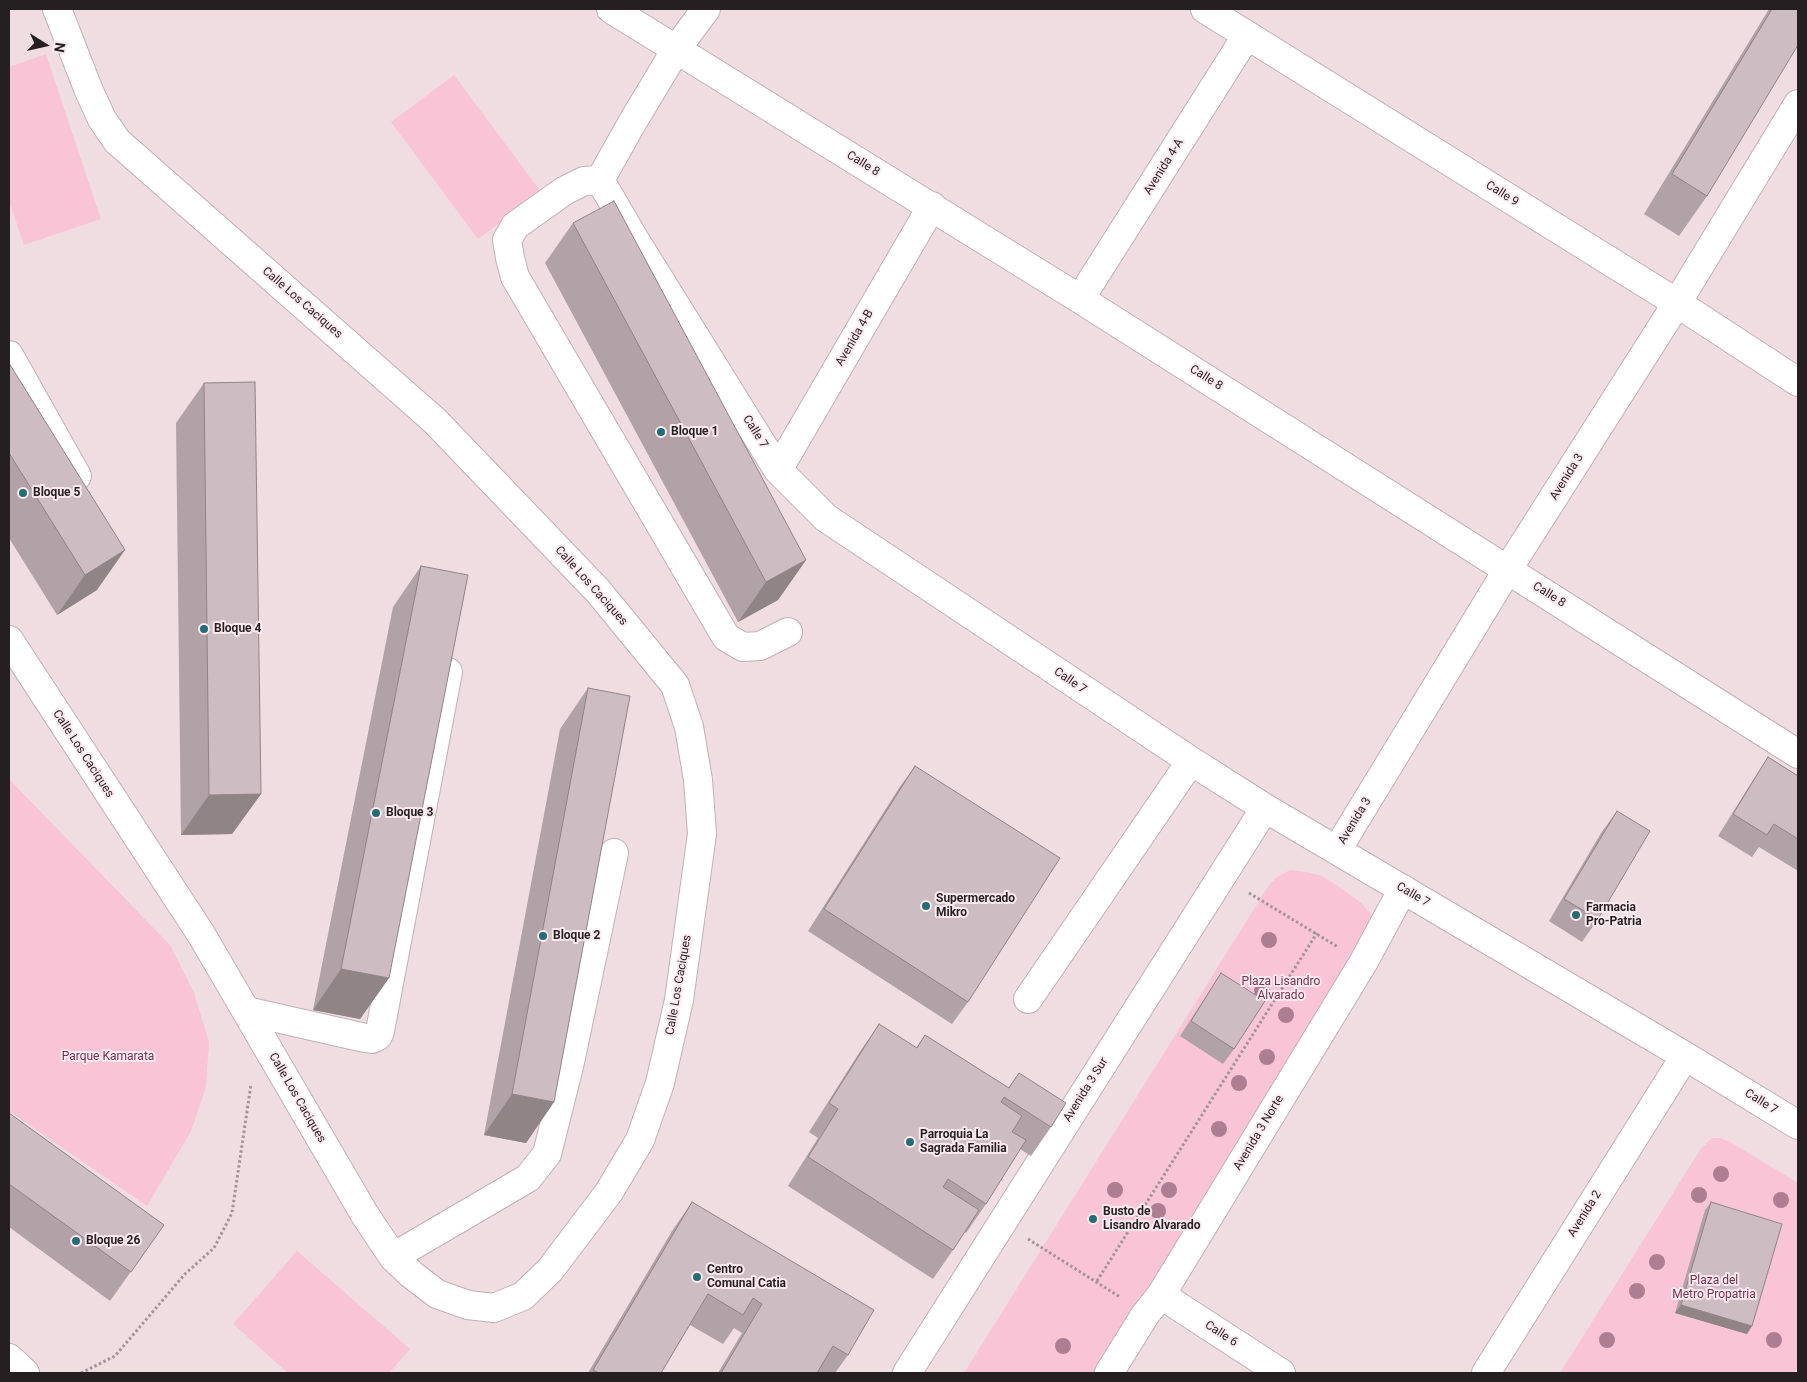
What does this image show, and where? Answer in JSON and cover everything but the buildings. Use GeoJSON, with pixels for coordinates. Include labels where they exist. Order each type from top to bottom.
{"type":"FeatureCollection","features":[{"type":"Feature","properties":{"kind":"street","name":"Calle Los Caciques"},"geometry":{"type":"LineString","coordinates":[[9,640],[200,934],[365,1215],[393,1257],[437,1294],[468,1305],[494,1308],[523,1296],[550,1270],[609,1192],[640,1140],[660,1082],[679,1000],[702,834],[698,780],[689,727],[675,685],[598,591],[435,420],[117,141],[102,119],[89,91],[57,9]]}},
{"type":"Feature","properties":{"kind":"street","name":"Calle 8"},"geometry":{"type":"LineString","coordinates":[[611,9],[932,206],[1798,754]]}},
{"type":"Feature","properties":{"kind":"street"},"geometry":{"type":"LineString","coordinates":[[706,9],[677,48],[600,180],[584,181],[564,191],[515,226],[507,240],[516,277],[726,637],[743,647],[760,646],[788,632]]}},
{"type":"Feature","properties":{"kind":"street","name":"Calle 9"},"geometry":{"type":"LineString","coordinates":[[1205,9],[1677,303],[1798,382]]}},
{"type":"Feature","properties":{"kind":"street","name":"Avenida 4-A"},"geometry":{"type":"LineString","coordinates":[[1080,299],[1247,35]]}},
{"type":"Feature","properties":{"kind":"street","name":"Avenida 3"},"geometry":{"type":"LineString","coordinates":[[1337,850],[1508,569],[1677,303],[1798,104]]}},
{"type":"Feature","properties":{"kind":"street","name":"Calle 7"},"geometry":{"type":"LineString","coordinates":[[600,180],[635,240],[778,470],[826,518],[1191,762],[1798,1125]]}},
{"type":"Feature","properties":{"kind":"street","name":"Avenida 4-B"},"geometry":{"type":"LineString","coordinates":[[778,470],[932,206]]}},
{"type":"Feature","properties":{"kind":"street"},"geometry":{"type":"LineString","coordinates":[[9,356],[89,497]]}},
{"type":"Feature","properties":{"kind":"street"},"geometry":{"type":"LineString","coordinates":[[246,1011],[365,1038],[378,1036],[453,649]]}},
{"type":"Feature","properties":{"kind":"street"},"geometry":{"type":"LineString","coordinates":[[1028,999],[1191,762]]}},
{"type":"Feature","properties":{"kind":"street","name":"Avenida 3 Sur"},"geometry":{"type":"LineString","coordinates":[[907,1373],[1265,808]]}},
{"type":"Feature","properties":{"kind":"street"},"geometry":{"type":"LineString","coordinates":[[393,1257],[528,1178],[547,1154],[572,1053],[614,853]]}},
{"type":"Feature","properties":{"kind":"street","name":"Avenida 3 Norte"},"geometry":{"type":"LineString","coordinates":[[1109,1373],[1153,1305],[1363,963],[1403,889]]}},
{"type":"Feature","properties":{"kind":"street","name":"Avenida 2"},"geometry":{"type":"LineString","coordinates":[[1486,1373],[1685,1056]]}},
{"type":"Feature","properties":{"kind":"street","name":"Calle 6"},"geometry":{"type":"LineString","coordinates":[[1153,1305],[1281,1373]]}},
{"type":"Feature","properties":{"kind":"street"},"geometry":{"type":"LineString","coordinates":[[9,1358],[26,1373]]}},
{"type":"Feature","properties":{"kind":"path"},"geometry":{"type":"LineString","coordinates":[[1220,877],[1317,933],[1363,963]]}},
{"type":"Feature","properties":{"kind":"path"},"geometry":{"type":"LineString","coordinates":[[1096,1281],[1317,933]]}},
{"type":"Feature","properties":{"kind":"path"},"geometry":{"type":"LineString","coordinates":[[81,1373],[115,1356],[185,1274],[214,1248],[232,1213],[248,1100],[261,1037]]}},
{"type":"Feature","properties":{"kind":"path"},"geometry":{"type":"LineString","coordinates":[[1002,1223],[1096,1281],[1153,1305]]}},
{"type":"Feature","properties":{"kind":"green space"},"geometry":{"type":"Polygon","coordinates":[[[46,54],[101,219],[24,245],[9,201],[9,67],[46,54]]]}},
{"type":"Feature","properties":{"kind":"green space"},"geometry":{"type":"Polygon","coordinates":[[[454,75],[541,192],[478,239],[391,122],[454,75]]]}},
{"type":"Feature","properties":{"kind":"green space","name":"Parque Kamarata"},"geometry":{"type":"Polygon","coordinates":[[[9,779],[170,945],[194,993],[209,1042],[206,1087],[191,1131],[147,1206],[9,1111],[9,779]]]}},
{"type":"Feature","properties":{"kind":"green space","name":"Plaza Lisandro Alvarado"},"geometry":{"type":"Polygon","coordinates":[[[1290,870],[1322,876],[1341,888],[1360,902],[1372,915],[1380,931],[1104,1373],[964,1373],[1269,885],[1277,877],[1290,870]]]}},
{"type":"Feature","properties":{"kind":"green space","name":"Plaza del Metro Propatria"},"geometry":{"type":"Polygon","coordinates":[[[1712,1138],[1721,1138],[1730,1142],[1798,1183],[1798,1368],[1793,1373],[1560,1373],[1700,1150],[1712,1138]]]}},
{"type":"Feature","properties":{"kind":"green space"},"geometry":{"type":"Polygon","coordinates":[[[297,1251],[410,1349],[389,1373],[288,1373],[233,1324],[297,1251]]]}},
{"type":"Feature","properties":{"kind":"place","name":"Bloque 1"},"geometry":{"type":"Point","coordinates":[661,432]}},
{"type":"Feature","properties":{"kind":"place","name":"Bloque 5"},"geometry":{"type":"Point","coordinates":[23,493]}},
{"type":"Feature","properties":{"kind":"place","name":"Bloque 4"},"geometry":{"type":"Point","coordinates":[204,629]}},
{"type":"Feature","properties":{"kind":"place","name":"Bloque 3"},"geometry":{"type":"Point","coordinates":[376,813]}},
{"type":"Feature","properties":{"kind":"place","name":"Supermercado Mikro"},"geometry":{"type":"Point","coordinates":[926,906]}},
{"type":"Feature","properties":{"kind":"place","name":"Farmacia Pro-Patria"},"geometry":{"type":"Point","coordinates":[1576,915]}},
{"type":"Feature","properties":{"kind":"place","name":"Bloque 2"},"geometry":{"type":"Point","coordinates":[543,936]}},
{"type":"Feature","properties":{"kind":"place","name":"Parroquia La Sagrada Familia"},"geometry":{"type":"Point","coordinates":[910,1142]}},
{"type":"Feature","properties":{"kind":"place","name":"Busto de Lisandro Alvarado"},"geometry":{"type":"Point","coordinates":[1093,1219]}},
{"type":"Feature","properties":{"kind":"place","name":"Bloque 26"},"geometry":{"type":"Point","coordinates":[76,1241]}},
{"type":"Feature","properties":{"kind":"place","name":"Centro Comunal Catia"},"geometry":{"type":"Point","coordinates":[697,1277]}}]}
